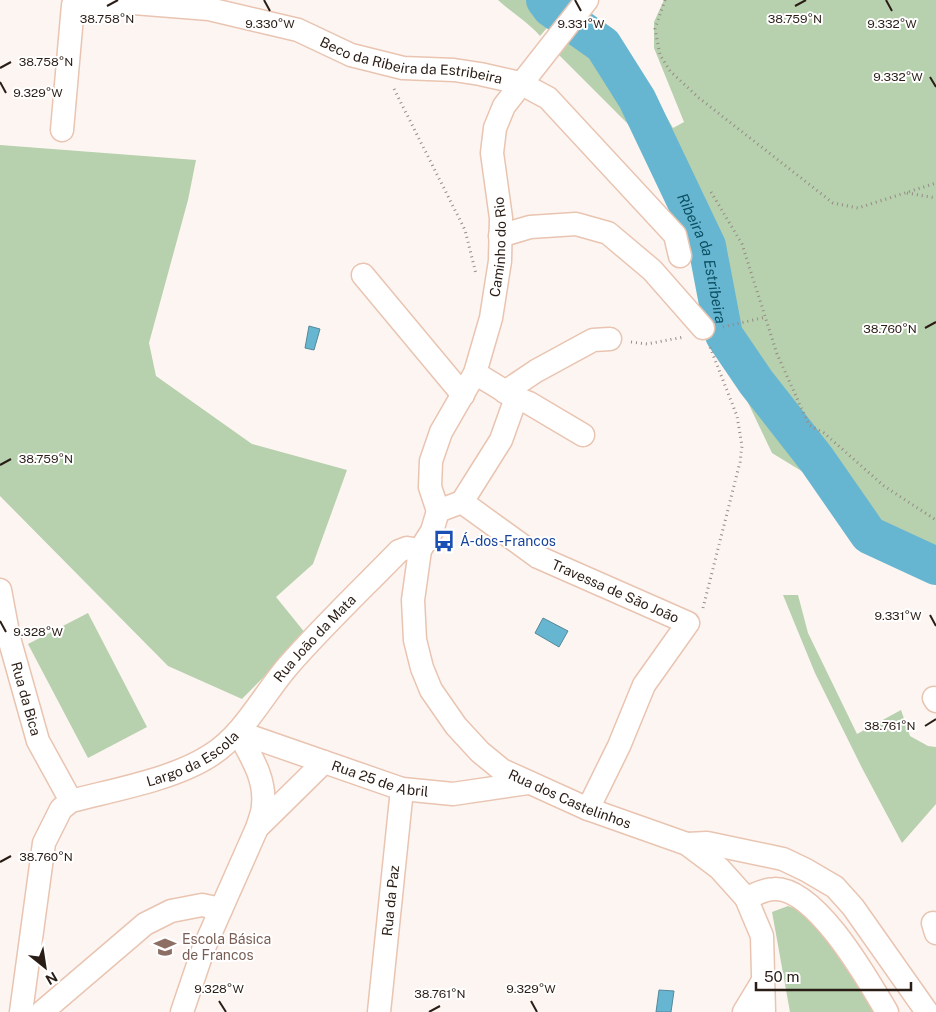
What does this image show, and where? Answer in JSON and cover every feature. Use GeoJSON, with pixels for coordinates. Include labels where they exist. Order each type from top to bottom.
{"type":"FeatureCollection","features":[{"type":"Feature","properties":{"kind":"street","name":"Beco da Ribeira da Estribeira"},"geometry":{"type":"LineString","coordinates":[[62,130],[73,6],[120,2],[208,9],[298,30],[351,55],[403,68],[454,70],[480,74],[520,84],[548,98],[675,235],[680,256]]}},
{"type":"Feature","properties":{"kind":"street","name":"Caminho do Rio"},"geometry":{"type":"LineString","coordinates":[[438,511],[430,487],[430,461],[441,432],[476,373],[492,306],[500,261],[501,218],[492,153],[495,128],[504,106],[582,6]]}},
{"type":"Feature","properties":{"kind":"street"},"geometry":{"type":"LineString","coordinates":[[500,236],[530,228],[576,224],[608,232],[652,270],[703,331]]}},
{"type":"Feature","properties":{"kind":"street"},"geometry":{"type":"LineString","coordinates":[[363,275],[463,395]]}},
{"type":"Feature","properties":{"kind":"street"},"geometry":{"type":"LineString","coordinates":[[410,550],[432,531],[438,511],[462,502],[501,440],[511,395],[536,371],[593,340],[610,339]]}},
{"type":"Feature","properties":{"kind":"street"},"geometry":{"type":"LineString","coordinates":[[476,373],[511,395],[529,403],[584,435]]}},
{"type":"Feature","properties":{"kind":"street","name":"Travessa de São João"},"geometry":{"type":"LineString","coordinates":[[462,502],[538,557],[688,624],[644,685],[619,746],[588,809]]}},
{"type":"Feature","properties":{"kind":"street","name":"Rua João da Mata"},"geometry":{"type":"LineString","coordinates":[[238,732],[288,667],[410,550]]}},
{"type":"Feature","properties":{"kind":"street","name":"Rua dos Castelinhos"},"geometry":{"type":"LineString","coordinates":[[410,550],[415,640],[422,668],[431,690],[456,726],[480,752],[502,770],[588,809],[687,844],[719,868],[746,898],[762,936],[764,1012]]}},
{"type":"Feature","properties":{"kind":"street","name":"Rua da Bica"},"geometry":{"type":"LineString","coordinates":[[0,590],[4,638],[38,741],[71,802]]}},
{"type":"Feature","properties":{"kind":"street","name":"Rua 25 de Abril"},"geometry":{"type":"LineString","coordinates":[[238,732],[402,789],[453,794],[528,783]]}},
{"type":"Feature","properties":{"kind":"street","name":"Largo da Escola"},"geometry":{"type":"LineString","coordinates":[[71,802],[174,773],[210,756],[238,732],[257,767],[263,788],[263,807],[257,828]]}},
{"type":"Feature","properties":{"kind":"street"},"geometry":{"type":"LineString","coordinates":[[182,1012],[203,950],[257,828],[324,762]]}},
{"type":"Feature","properties":{"kind":"street","name":"Rua da Paz"},"geometry":{"type":"LineString","coordinates":[[380,1012],[402,789]]}},
{"type":"Feature","properties":{"kind":"street"},"geometry":{"type":"LineString","coordinates":[[21,1012],[44,843],[61,809],[71,802]]}},
{"type":"Feature","properties":{"kind":"street"},"geometry":{"type":"LineString","coordinates":[[687,844],[707,843],[783,859],[834,887],[853,907],[927,1012]]}},
{"type":"Feature","properties":{"kind":"street"},"geometry":{"type":"LineString","coordinates":[[746,898],[765,890],[776,888],[799,896],[825,920],[854,958],[887,1012]]}},
{"type":"Feature","properties":{"kind":"street"},"geometry":{"type":"LineString","coordinates":[[42,1012],[145,924],[171,911],[194,906],[202,905],[221,909]]}},
{"type":"Feature","properties":{"kind":"street"},"geometry":{"type":"LineString","coordinates":[[744,1012],[764,979]]}},
{"type":"Feature","properties":{"kind":"path"},"geometry":{"type":"LineString","coordinates":[[666,0],[655,29],[660,55],[670,71],[707,104],[834,203],[858,208],[936,184]]}},
{"type":"Feature","properties":{"kind":"path"},"geometry":{"type":"LineString","coordinates":[[381,62],[465,230],[474,270],[492,306]]}},
{"type":"Feature","properties":{"kind":"path"},"geometry":{"type":"LineString","coordinates":[[711,192],[742,244],[777,354],[809,425],[824,434],[884,486],[936,520]]}},
{"type":"Feature","properties":{"kind":"path"},"geometry":{"type":"LineString","coordinates":[[907,193],[936,198]]}},
{"type":"Feature","properties":{"kind":"path"},"geometry":{"type":"LineString","coordinates":[[647,344],[766,317]]}},
{"type":"Feature","properties":{"kind":"path"},"geometry":{"type":"LineString","coordinates":[[688,624],[699,620],[740,462],[742,446],[737,416],[703,331]]}},
{"type":"Feature","properties":{"kind":"green space"},"geometry":{"type":"Polygon","coordinates":[[[498,0],[571,0],[540,36],[498,0]]]}},
{"type":"Feature","properties":{"kind":"green space"},"geometry":{"type":"Polygon","coordinates":[[[664,0],[936,0],[936,578],[881,548],[872,555],[808,475],[772,453],[741,388],[699,285],[672,188],[636,132],[558,54],[585,22],[659,104],[673,128],[684,122],[654,48],[654,22],[664,0]]]}},
{"type":"Feature","properties":{"kind":"green space"},"geometry":{"type":"Polygon","coordinates":[[[0,145],[196,160],[188,200],[149,343],[156,376],[252,444],[347,470],[313,564],[276,597],[306,634],[242,699],[168,666],[0,496],[0,145]]]}},
{"type":"Feature","properties":{"kind":"green space"},"geometry":{"type":"Polygon","coordinates":[[[783,595],[798,595],[808,633],[857,734],[901,710],[910,736],[928,746],[936,747],[936,804],[902,843],[815,673],[783,595]]]}},
{"type":"Feature","properties":{"kind":"green space"},"geometry":{"type":"Polygon","coordinates":[[[88,613],[147,727],[88,758],[28,644],[88,613]]]}},
{"type":"Feature","properties":{"kind":"green space"},"geometry":{"type":"Polygon","coordinates":[[[788,906],[805,912],[824,929],[874,1012],[790,1012],[772,912],[788,906]]]}},
{"type":"Feature","properties":{"kind":"water"},"geometry":{"type":"Polygon","coordinates":[[[309,326],[320,329],[314,350],[305,348],[309,326]]]}},
{"type":"Feature","properties":{"kind":"water"},"geometry":{"type":"Polygon","coordinates":[[[543,618],[568,631],[559,647],[535,633],[543,618]]]}},
{"type":"Feature","properties":{"kind":"water"},"geometry":{"type":"Polygon","coordinates":[[[659,990],[674,991],[671,1012],[656,1012],[659,990]]]}},
{"type":"Feature","properties":{"kind":"waterway","name":"Ribeira da Estribeira"},"geometry":{"type":"LineString","coordinates":[[545,0],[551,8],[603,45],[637,99],[707,246],[724,335],[756,382],[817,460],[869,535],[936,566]]}},
{"type":"Feature","properties":{"kind":"place","name":"Á-dos-Francos"},"geometry":{"type":"Point","coordinates":[444,541]}},
{"type":"Feature","properties":{"kind":"place","name":"Escola Básica de Francos"},"geometry":{"type":"Point","coordinates":[165,947]}}]}
